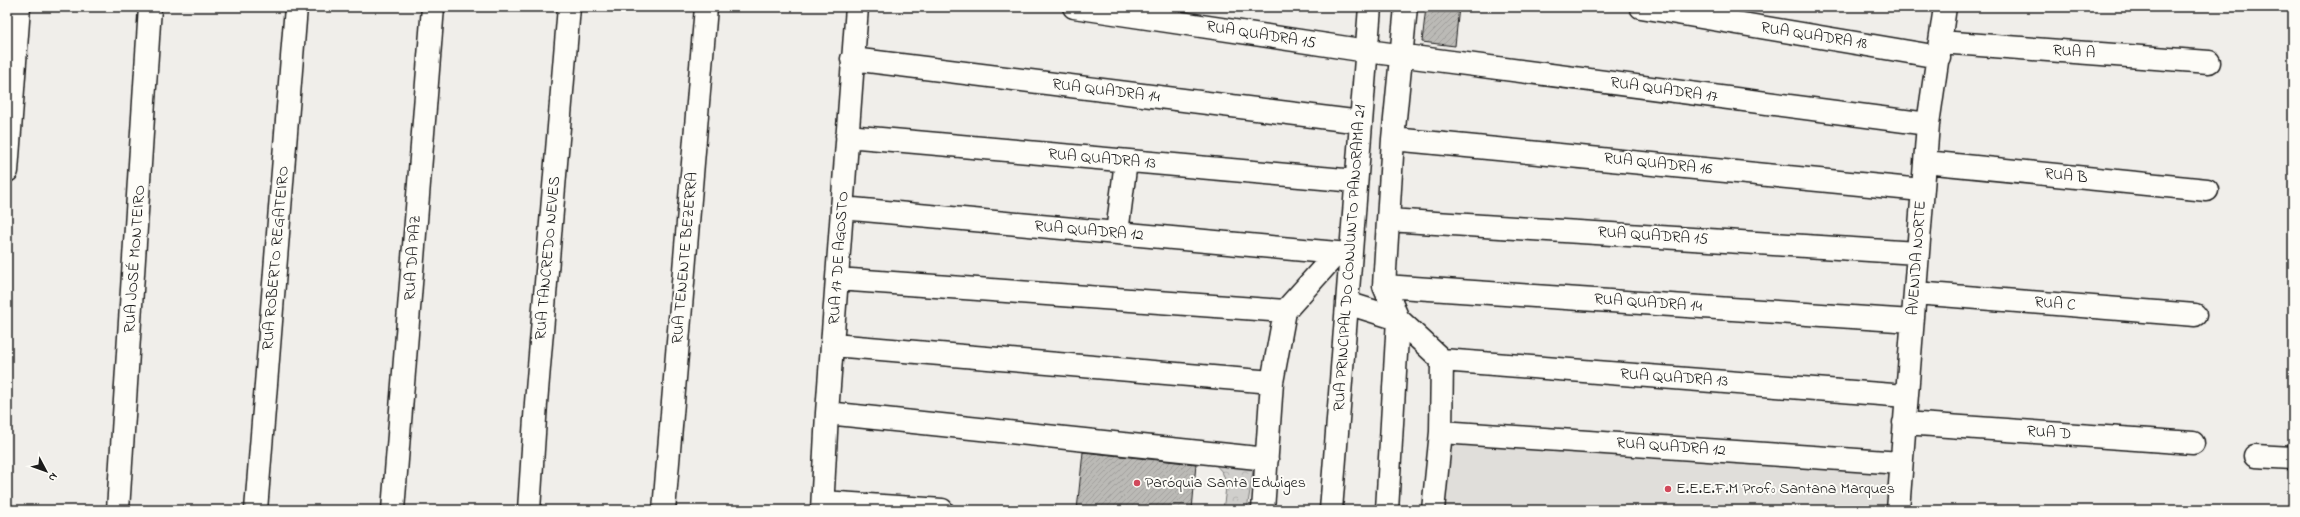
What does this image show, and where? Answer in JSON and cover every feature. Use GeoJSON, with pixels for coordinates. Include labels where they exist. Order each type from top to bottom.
{"type":"FeatureCollection","features":[{"type":"Feature","properties":{"kind":"street"},"geometry":{"type":"LineString","coordinates":[[7,171],[19,7]]}},
{"type":"Feature","properties":{"kind":"street","name":"RUA JOSÉ MONTEIRO"},"geometry":{"type":"LineString","coordinates":[[118,510],[150,7]]}},
{"type":"Feature","properties":{"kind":"street","name":"RUA ROBERTO REGATEIRO"},"geometry":{"type":"LineString","coordinates":[[256,510],[296,7]]}},
{"type":"Feature","properties":{"kind":"street","name":"RUA DA PAZ"},"geometry":{"type":"LineString","coordinates":[[393,510],[433,7]]}},
{"type":"Feature","properties":{"kind":"street","name":"RUA TANCREDO NEVES"},"geometry":{"type":"LineString","coordinates":[[529,510],[536,395],[569,7]]}},
{"type":"Feature","properties":{"kind":"street","name":"RUA TENENTE BEZERRA"},"geometry":{"type":"LineString","coordinates":[[664,510],[706,7]]}},
{"type":"Feature","properties":{"kind":"street","name":"RUA 17 DE AGOSTO"},"geometry":{"type":"LineString","coordinates":[[823,506],[827,413],[857,7]]}},
{"type":"Feature","properties":{"kind":"street","name":"RUA QUADRA 15"},"geometry":{"type":"LineString","coordinates":[[1074,7],[1401,55]]}},
{"type":"Feature","properties":{"kind":"street","name":"RUA PRINCIPAL DO CONJUNTO PANORAMA 21"},"geometry":{"type":"LineString","coordinates":[[1330,510],[1347,302],[1344,254],[1356,181],[1370,7]]}},
{"type":"Feature","properties":{"kind":"street"},"geometry":{"type":"LineString","coordinates":[[1406,7],[1393,139],[1384,286],[1398,319],[1442,360],[1441,432],[1434,510]]}},
{"type":"Feature","properties":{"kind":"street","name":"RUA QUADRA 18"},"geometry":{"type":"LineString","coordinates":[[1641,7],[1939,49]]}},
{"type":"Feature","properties":{"kind":"street","name":"AVENIDA NORTE"},"geometry":{"type":"LineString","coordinates":[[1898,510],[1928,124],[1946,7]]}},
{"type":"Feature","properties":{"kind":"street","name":"RUA A"},"geometry":{"type":"LineString","coordinates":[[1939,49],[2209,62]]}},
{"type":"Feature","properties":{"kind":"street","name":"RUA QUADRA 17"},"geometry":{"type":"LineString","coordinates":[[1401,55],[1928,124]]}},
{"type":"Feature","properties":{"kind":"street","name":"RUA QUADRA 14"},"geometry":{"type":"LineString","coordinates":[[852,59],[1361,122]]}},
{"type":"Feature","properties":{"kind":"street","name":"RUA QUADRA 13"},"geometry":{"type":"LineString","coordinates":[[847,136],[1356,181]]}},
{"type":"Feature","properties":{"kind":"street","name":"RUA QUADRA 16"},"geometry":{"type":"LineString","coordinates":[[1393,139],[1922,190]]}},
{"type":"Feature","properties":{"kind":"street"},"geometry":{"type":"LineString","coordinates":[[1117,233],[1126,161]]}},
{"type":"Feature","properties":{"kind":"street","name":"RUA B"},"geometry":{"type":"LineString","coordinates":[[1925,162],[2207,190]]}},
{"type":"Feature","properties":{"kind":"street","name":"RUA QUADRA 12"},"geometry":{"type":"LineString","coordinates":[[842,208],[1344,254]]}},
{"type":"Feature","properties":{"kind":"street","name":"RUA QUADRA 15"},"geometry":{"type":"LineString","coordinates":[[1388,220],[1918,253]]}},
{"type":"Feature","properties":{"kind":"street"},"geometry":{"type":"LineString","coordinates":[[1263,510],[1272,382],[1285,311],[1344,254]]}},
{"type":"Feature","properties":{"kind":"street"},"geometry":{"type":"LineString","coordinates":[[837,279],[1285,311]]}},
{"type":"Feature","properties":{"kind":"street","name":"RUA QUADRA 14"},"geometry":{"type":"LineString","coordinates":[[1384,286],[1912,321]]}},
{"type":"Feature","properties":{"kind":"street","name":"RUA C"},"geometry":{"type":"LineString","coordinates":[[1914,293],[2195,315]]}},
{"type":"Feature","properties":{"kind":"street"},"geometry":{"type":"LineString","coordinates":[[1347,302],[1398,319]]}},
{"type":"Feature","properties":{"kind":"street"},"geometry":{"type":"LineString","coordinates":[[1387,510],[1398,319]]}},
{"type":"Feature","properties":{"kind":"street"},"geometry":{"type":"LineString","coordinates":[[833,345],[1272,382]]}},
{"type":"Feature","properties":{"kind":"street","name":"RUA QUADRA 13"},"geometry":{"type":"LineString","coordinates":[[1442,360],[1906,396]]}},
{"type":"Feature","properties":{"kind":"street"},"geometry":{"type":"LineString","coordinates":[[827,413],[1267,459]]}},
{"type":"Feature","properties":{"kind":"street","name":"RUA D"},"geometry":{"type":"LineString","coordinates":[[1904,423],[2193,443]]}},
{"type":"Feature","properties":{"kind":"street","name":"RUA QUADRA 12"},"geometry":{"type":"LineString","coordinates":[[1441,432],[1901,463]]}},
{"type":"Feature","properties":{"kind":"street"},"geometry":{"type":"LineString","coordinates":[[2255,456],[2293,458]]}},
{"type":"Feature","properties":{"kind":"street"},"geometry":{"type":"LineString","coordinates":[[823,506],[942,510]]}},
{"type":"Feature","properties":{"kind":"shaded area","name":"E.E.E.F.M Profº Santana Marques"},"geometry":{"type":"Polygon","coordinates":[[[1447,437],[1896,467],[1895,510],[1438,510],[1447,437]]]}},
{"type":"Feature","properties":{"kind":"green space"},"geometry":{"type":"Polygon","coordinates":[[[1196,450],[1255,458],[1247,510],[1220,510],[1223,508],[1226,487],[1223,473],[1219,468],[1196,450]]]}},
{"type":"Feature","properties":{"kind":"building"},"geometry":{"type":"Polygon","coordinates":[[[1426,7],[1459,7],[1455,46],[1422,42],[1426,7]]]}},
{"type":"Feature","properties":{"kind":"building","name":"Paróquia Santa Edwiges"},"geometry":{"type":"Polygon","coordinates":[[[1083,452],[1196,464],[1192,510],[1077,510],[1083,452]]]}},
{"type":"Feature","properties":{"kind":"place","name":"Paróquia Santa Edwiges"},"geometry":{"type":"Point","coordinates":[1137,483]}},
{"type":"Feature","properties":{"kind":"place","name":"E.E.E.F.M Profº Santana Marques"},"geometry":{"type":"Point","coordinates":[1668,489]}}]}
